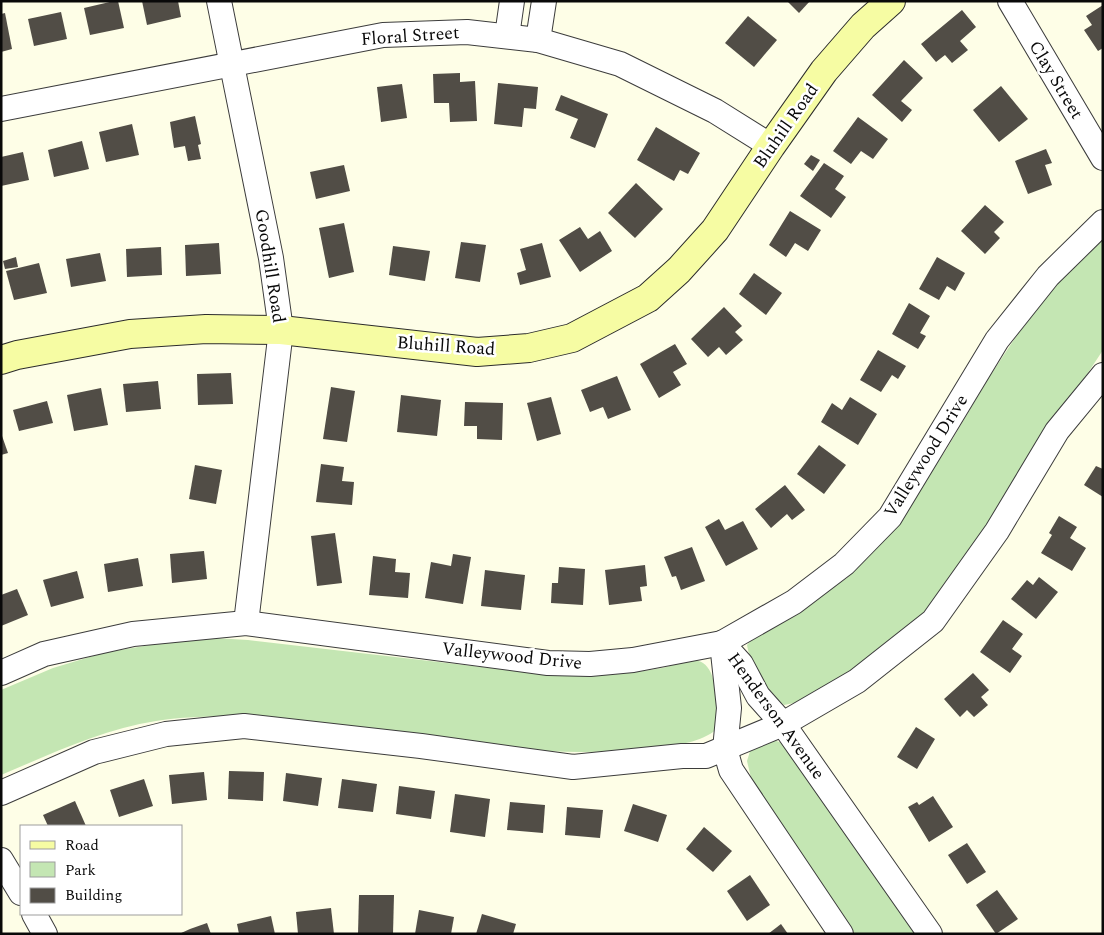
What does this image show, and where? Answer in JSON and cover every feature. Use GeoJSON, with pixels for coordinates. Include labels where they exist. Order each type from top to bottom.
{"type":"FeatureCollection","features":[{"type":"Feature","properties":{"kind":"street","name":"Goodhill Road"},"geometry":{"type":"LineString","coordinates":[[219,1],[271,258],[281,330],[246,623]]}},
{"type":"Feature","properties":{"kind":"street"},"geometry":{"type":"LineString","coordinates":[[507,36],[512,1]]}},
{"type":"Feature","properties":{"kind":"street"},"geometry":{"type":"LineString","coordinates":[[538,40],[544,1]]}},
{"type":"Feature","properties":{"kind":"street","name":"Bluhill Road"},"geometry":{"type":"LineString","coordinates":[[1,360],[17,355],[130,334],[206,329],[281,330],[477,352],[529,348],[572,338],[648,298],[679,270],[715,230],[824,71],[864,26],[890,1]]}},
{"type":"Feature","properties":{"kind":"street","name":"Clay Street"},"geometry":{"type":"LineString","coordinates":[[1010,1],[1103,158]]}},
{"type":"Feature","properties":{"kind":"street","name":"Floral Street"},"geometry":{"type":"LineString","coordinates":[[1,109],[384,35],[467,32],[538,40],[620,64],[715,111],[771,146]]}},
{"type":"Feature","properties":{"kind":"street","name":"Valleywood Drive"},"geometry":{"type":"LineString","coordinates":[[1,673],[44,654],[133,634],[246,623],[548,663],[590,664],[633,660],[722,643],[794,602],[844,564],[890,517],[997,340],[1048,276],[1103,222]]}},
{"type":"Feature","properties":{"kind":"street"},"geometry":{"type":"LineString","coordinates":[[1,794],[94,752],[166,734],[244,726],[421,746],[572,767],[682,756],[706,756],[725,749],[784,724],[857,681],[933,621],[997,531],[1057,432],[1103,374]]}},
{"type":"Feature","properties":{"kind":"street","name":"Henderson Avenue"},"geometry":{"type":"LineString","coordinates":[[722,643],[741,664],[758,696],[784,724],[930,934]]}},
{"type":"Feature","properties":{"kind":"street","name":"Henderson Avenue"},"geometry":{"type":"LineString","coordinates":[[722,643],[729,708],[725,749],[731,770],[841,934]]}},
{"type":"Feature","properties":{"kind":"street"},"geometry":{"type":"LineString","coordinates":[[1,860],[20,891]]}},
{"type":"Feature","properties":{"kind":"street"},"geometry":{"type":"LineString","coordinates":[[35,915],[46,934]]}},
{"type":"Feature","properties":{"kind":"green space"},"geometry":{"type":"Polygon","coordinates":[[[1103,233],[1103,350],[939,599],[885,646],[828,687],[794,703],[784,705],[765,686],[755,670],[747,645],[752,639],[766,632],[847,578],[889,534],[946,450],[988,379],[1048,288],[1103,233]]]}},
{"type":"Feature","properties":{"kind":"green space"},"geometry":{"type":"Polygon","coordinates":[[[197,637],[248,640],[550,675],[592,676],[620,674],[662,668],[688,661],[699,661],[708,668],[712,675],[717,703],[717,729],[697,740],[675,745],[617,751],[561,752],[252,716],[192,717],[156,721],[116,730],[77,743],[1,775],[1,690],[53,668],[103,653],[197,637]]]}},
{"type":"Feature","properties":{"kind":"green space"},"geometry":{"type":"Polygon","coordinates":[[[771,739],[782,743],[792,752],[916,934],[855,934],[752,782],[747,761],[751,748],[771,739]]]}},
{"type":"Feature","properties":{"kind":"building"},"geometry":{"type":"Polygon","coordinates":[[[118,1],[124,28],[90,35],[84,8],[118,1]]]}},
{"type":"Feature","properties":{"kind":"building"},"geometry":{"type":"Polygon","coordinates":[[[142,1],[178,1],[181,17],[147,25],[142,1]]]}},
{"type":"Feature","properties":{"kind":"building"},"geometry":{"type":"Polygon","coordinates":[[[787,1],[810,1],[799,13],[787,1]]]}},
{"type":"Feature","properties":{"kind":"building"},"geometry":{"type":"Polygon","coordinates":[[[1103,5],[1103,48],[1098,51],[1084,30],[1092,25],[1086,16],[1103,5]]]}},
{"type":"Feature","properties":{"kind":"building"},"geometry":{"type":"Polygon","coordinates":[[[962,10],[976,27],[960,41],[968,50],[952,63],[945,55],[936,62],[921,44],[962,10]]]}},
{"type":"Feature","properties":{"kind":"building"},"geometry":{"type":"Polygon","coordinates":[[[61,12],[67,39],[34,46],[28,19],[61,12]]]}},
{"type":"Feature","properties":{"kind":"building"},"geometry":{"type":"Polygon","coordinates":[[[5,13],[12,49],[1,52],[1,14],[5,13]]]}},
{"type":"Feature","properties":{"kind":"building"},"geometry":{"type":"Polygon","coordinates":[[[748,16],[777,40],[754,67],[725,43],[748,16]]]}},
{"type":"Feature","properties":{"kind":"building"},"geometry":{"type":"Polygon","coordinates":[[[904,60],[923,78],[901,101],[912,110],[902,122],[872,95],[904,60]]]}},
{"type":"Feature","properties":{"kind":"building"},"geometry":{"type":"Polygon","coordinates":[[[460,73],[460,82],[475,81],[477,121],[450,122],[449,103],[434,103],[433,74],[460,73]]]}},
{"type":"Feature","properties":{"kind":"building"},"geometry":{"type":"Polygon","coordinates":[[[498,83],[538,87],[536,109],[524,108],[522,127],[494,124],[498,83]]]}},
{"type":"Feature","properties":{"kind":"building"},"geometry":{"type":"Polygon","coordinates":[[[402,84],[407,118],[381,122],[377,87],[402,84]]]}},
{"type":"Feature","properties":{"kind":"building"},"geometry":{"type":"Polygon","coordinates":[[[1001,86],[1028,119],[999,142],[973,110],[1001,86]]]}},
{"type":"Feature","properties":{"kind":"building"},"geometry":{"type":"Polygon","coordinates":[[[561,95],[608,114],[595,148],[570,138],[578,119],[555,110],[561,95]]]}},
{"type":"Feature","properties":{"kind":"building"},"geometry":{"type":"Polygon","coordinates":[[[195,116],[201,144],[198,145],[201,159],[188,161],[185,146],[174,148],[170,122],[195,116]]]}},
{"type":"Feature","properties":{"kind":"building"},"geometry":{"type":"Polygon","coordinates":[[[858,117],[888,139],[873,159],[861,151],[851,164],[833,151],[858,117]]]}},
{"type":"Feature","properties":{"kind":"building"},"geometry":{"type":"Polygon","coordinates":[[[132,124],[139,155],[106,162],[99,132],[132,124]]]}},
{"type":"Feature","properties":{"kind":"building"},"geometry":{"type":"Polygon","coordinates":[[[656,127],[700,153],[688,174],[680,170],[674,181],[637,160],[656,127]]]}},
{"type":"Feature","properties":{"kind":"building"},"geometry":{"type":"Polygon","coordinates":[[[82,141],[89,169],[54,177],[48,150],[82,141]]]}},
{"type":"Feature","properties":{"kind":"building"},"geometry":{"type":"Polygon","coordinates":[[[1046,149],[1052,163],[1045,165],[1052,185],[1028,194],[1015,161],[1046,149]]]}},
{"type":"Feature","properties":{"kind":"building"},"geometry":{"type":"Polygon","coordinates":[[[23,152],[29,180],[1,186],[1,157],[23,152]]]}},
{"type":"Feature","properties":{"kind":"building"},"geometry":{"type":"Polygon","coordinates":[[[811,155],[820,160],[813,171],[804,164],[811,155]]]}},
{"type":"Feature","properties":{"kind":"building"},"geometry":{"type":"Polygon","coordinates":[[[824,163],[844,176],[835,189],[846,197],[831,218],[800,196],[824,163]]]}},
{"type":"Feature","properties":{"kind":"building"},"geometry":{"type":"Polygon","coordinates":[[[344,165],[350,191],[316,199],[310,172],[344,165]]]}},
{"type":"Feature","properties":{"kind":"building"},"geometry":{"type":"Polygon","coordinates":[[[636,183],[663,209],[635,238],[608,213],[636,183]]]}},
{"type":"Feature","properties":{"kind":"building"},"geometry":{"type":"Polygon","coordinates":[[[985,205],[1004,222],[994,232],[1000,238],[985,254],[961,231],[985,205]]]}},
{"type":"Feature","properties":{"kind":"building"},"geometry":{"type":"Polygon","coordinates":[[[790,211],[821,230],[808,251],[795,243],[786,257],[769,245],[790,211]]]}},
{"type":"Feature","properties":{"kind":"building"},"geometry":{"type":"Polygon","coordinates":[[[344,223],[354,272],[329,278],[319,228],[344,223]]]}},
{"type":"Feature","properties":{"kind":"building"},"geometry":{"type":"Polygon","coordinates":[[[580,227],[588,239],[600,231],[612,251],[580,272],[559,240],[580,227]]]}},
{"type":"Feature","properties":{"kind":"building"},"geometry":{"type":"Polygon","coordinates":[[[461,242],[486,245],[480,282],[455,278],[461,242]]]}},
{"type":"Feature","properties":{"kind":"building"},"geometry":{"type":"Polygon","coordinates":[[[219,243],[221,274],[186,276],[185,245],[219,243]]]}},
{"type":"Feature","properties":{"kind":"building"},"geometry":{"type":"Polygon","coordinates":[[[542,243],[551,277],[520,285],[517,273],[526,270],[520,249],[542,243]]]}},
{"type":"Feature","properties":{"kind":"building"},"geometry":{"type":"Polygon","coordinates":[[[393,246],[430,251],[425,281],[389,275],[393,246]]]}},
{"type":"Feature","properties":{"kind":"building"},"geometry":{"type":"Polygon","coordinates":[[[161,247],[162,275],[127,277],[126,249],[161,247]]]}},
{"type":"Feature","properties":{"kind":"building"},"geometry":{"type":"Polygon","coordinates":[[[100,253],[106,281],[71,287],[66,259],[100,253]]]}},
{"type":"Feature","properties":{"kind":"building"},"geometry":{"type":"Polygon","coordinates":[[[16,257],[18,267],[5,269],[3,261],[16,257]]]}},
{"type":"Feature","properties":{"kind":"building"},"geometry":{"type":"Polygon","coordinates":[[[937,257],[965,273],[955,291],[947,286],[939,300],[919,289],[937,257]]]}},
{"type":"Feature","properties":{"kind":"building"},"geometry":{"type":"Polygon","coordinates":[[[39,263],[47,293],[14,300],[6,271],[39,263]]]}},
{"type":"Feature","properties":{"kind":"building"},"geometry":{"type":"Polygon","coordinates":[[[754,273],[782,293],[766,315],[739,294],[754,273]]]}},
{"type":"Feature","properties":{"kind":"building"},"geometry":{"type":"Polygon","coordinates":[[[909,303],[930,316],[920,333],[926,336],[918,349],[892,334],[909,303]]]}},
{"type":"Feature","properties":{"kind":"building"},"geometry":{"type":"Polygon","coordinates":[[[724,307],[742,326],[735,332],[743,340],[726,355],[719,347],[708,357],[691,339],[724,307]]]}},
{"type":"Feature","properties":{"kind":"building"},"geometry":{"type":"Polygon","coordinates":[[[675,344],[687,364],[673,372],[681,385],[659,398],[640,364],[675,344]]]}},
{"type":"Feature","properties":{"kind":"building"},"geometry":{"type":"Polygon","coordinates":[[[878,350],[906,366],[898,379],[892,375],[881,392],[860,380],[878,350]]]}},
{"type":"Feature","properties":{"kind":"building"},"geometry":{"type":"Polygon","coordinates":[[[231,373],[233,404],[198,405],[197,374],[231,373]]]}},
{"type":"Feature","properties":{"kind":"building"},"geometry":{"type":"Polygon","coordinates":[[[617,376],[631,410],[608,419],[603,407],[590,412],[581,390],[617,376]]]}},
{"type":"Feature","properties":{"kind":"building"},"geometry":{"type":"Polygon","coordinates":[[[158,381],[161,409],[126,412],[123,384],[158,381]]]}},
{"type":"Feature","properties":{"kind":"building"},"geometry":{"type":"Polygon","coordinates":[[[331,387],[355,391],[347,442],[323,439],[331,387]]]}},
{"type":"Feature","properties":{"kind":"building"},"geometry":{"type":"Polygon","coordinates":[[[101,388],[108,425],[74,431],[67,395],[101,388]]]}},
{"type":"Feature","properties":{"kind":"building"},"geometry":{"type":"Polygon","coordinates":[[[401,395],[441,400],[437,436],[397,432],[401,395]]]}},
{"type":"Feature","properties":{"kind":"building"},"geometry":{"type":"Polygon","coordinates":[[[551,397],[561,434],[537,441],[527,403],[551,397]]]}},
{"type":"Feature","properties":{"kind":"building"},"geometry":{"type":"Polygon","coordinates":[[[850,397],[877,414],[858,445],[821,422],[832,403],[842,410],[850,397]]]}},
{"type":"Feature","properties":{"kind":"building"},"geometry":{"type":"Polygon","coordinates":[[[47,401],[53,423],[19,431],[13,410],[47,401]]]}},
{"type":"Feature","properties":{"kind":"building"},"geometry":{"type":"Polygon","coordinates":[[[465,402],[503,403],[502,440],[477,439],[477,426],[464,426],[465,402]]]}},
{"type":"Feature","properties":{"kind":"building"},"geometry":{"type":"Polygon","coordinates":[[[1,433],[8,453],[1,455],[1,433]]]}},
{"type":"Feature","properties":{"kind":"building"},"geometry":{"type":"Polygon","coordinates":[[[819,445],[846,465],[824,494],[797,474],[819,445]]]}},
{"type":"Feature","properties":{"kind":"building"},"geometry":{"type":"Polygon","coordinates":[[[321,464],[344,467],[342,481],[354,482],[352,505],[316,502],[321,464]]]}},
{"type":"Feature","properties":{"kind":"building"},"geometry":{"type":"Polygon","coordinates":[[[195,465],[222,470],[216,504],[189,499],[195,465]]]}},
{"type":"Feature","properties":{"kind":"building"},"geometry":{"type":"Polygon","coordinates":[[[1096,466],[1103,469],[1103,497],[1084,485],[1096,466]]]}},
{"type":"Feature","properties":{"kind":"building"},"geometry":{"type":"Polygon","coordinates":[[[785,485],[805,510],[792,520],[787,514],[771,528],[755,509],[785,485]]]}},
{"type":"Feature","properties":{"kind":"building"},"geometry":{"type":"Polygon","coordinates":[[[1059,516],[1077,527],[1070,538],[1086,548],[1072,571],[1041,553],[1052,535],[1049,533],[1059,516]]]}},
{"type":"Feature","properties":{"kind":"building"},"geometry":{"type":"Polygon","coordinates":[[[719,519],[725,530],[743,521],[758,549],[726,566],[705,527],[719,519]]]}},
{"type":"Feature","properties":{"kind":"building"},"geometry":{"type":"Polygon","coordinates":[[[335,533],[342,583],[317,586],[311,536],[335,533]]]}},
{"type":"Feature","properties":{"kind":"building"},"geometry":{"type":"Polygon","coordinates":[[[692,547],[705,581],[681,590],[676,576],[672,577],[664,557],[692,547]]]}},
{"type":"Feature","properties":{"kind":"building"},"geometry":{"type":"Polygon","coordinates":[[[204,551],[207,579],[172,583],[170,554],[204,551]]]}},
{"type":"Feature","properties":{"kind":"building"},"geometry":{"type":"Polygon","coordinates":[[[453,554],[471,557],[463,604],[425,598],[431,562],[451,566],[453,554]]]}},
{"type":"Feature","properties":{"kind":"building"},"geometry":{"type":"Polygon","coordinates":[[[373,556],[396,559],[395,572],[410,573],[408,598],[369,595],[373,556]]]}},
{"type":"Feature","properties":{"kind":"building"},"geometry":{"type":"Polygon","coordinates":[[[138,558],[143,586],[108,592],[104,564],[138,558]]]}},
{"type":"Feature","properties":{"kind":"building"},"geometry":{"type":"Polygon","coordinates":[[[645,565],[647,586],[640,587],[642,601],[609,605],[605,570],[645,565]]]}},
{"type":"Feature","properties":{"kind":"building"},"geometry":{"type":"Polygon","coordinates":[[[559,567],[585,569],[583,605],[551,603],[552,583],[558,583],[559,567]]]}},
{"type":"Feature","properties":{"kind":"building"},"geometry":{"type":"Polygon","coordinates":[[[485,570],[525,575],[521,610],[481,606],[485,570]]]}},
{"type":"Feature","properties":{"kind":"building"},"geometry":{"type":"Polygon","coordinates":[[[77,571],[84,598],[51,607],[43,580],[77,571]]]}},
{"type":"Feature","properties":{"kind":"building"},"geometry":{"type":"Polygon","coordinates":[[[1039,577],[1058,592],[1036,619],[1011,599],[1027,580],[1033,585],[1039,577]]]}},
{"type":"Feature","properties":{"kind":"building"},"geometry":{"type":"Polygon","coordinates":[[[17,589],[28,615],[1,626],[1,595],[17,589]]]}},
{"type":"Feature","properties":{"kind":"building"},"geometry":{"type":"Polygon","coordinates":[[[1003,620],[1023,634],[1012,649],[1022,656],[1010,673],[980,652],[1003,620]]]}},
{"type":"Feature","properties":{"kind":"building"},"geometry":{"type":"Polygon","coordinates":[[[973,673],[989,690],[981,697],[988,705],[974,717],[967,710],[960,717],[944,699],[973,673]]]}},
{"type":"Feature","properties":{"kind":"building"},"geometry":{"type":"Polygon","coordinates":[[[916,727],[935,739],[917,769],[897,757],[916,727]]]}},
{"type":"Feature","properties":{"kind":"building"},"geometry":{"type":"Polygon","coordinates":[[[229,771],[264,772],[263,801],[228,799],[229,771]]]}},
{"type":"Feature","properties":{"kind":"building"},"geometry":{"type":"Polygon","coordinates":[[[204,772],[207,800],[172,804],[169,775],[204,772]]]}},
{"type":"Feature","properties":{"kind":"building"},"geometry":{"type":"Polygon","coordinates":[[[286,773],[322,778],[318,806],[283,801],[286,773]]]}},
{"type":"Feature","properties":{"kind":"building"},"geometry":{"type":"Polygon","coordinates":[[[144,779],[153,806],[119,817],[110,790],[144,779]]]}},
{"type":"Feature","properties":{"kind":"building"},"geometry":{"type":"Polygon","coordinates":[[[342,779],[377,784],[373,812],[338,808],[342,779]]]}},
{"type":"Feature","properties":{"kind":"building"},"geometry":{"type":"Polygon","coordinates":[[[399,786],[435,791],[431,819],[396,814],[399,786]]]}},
{"type":"Feature","properties":{"kind":"building"},"geometry":{"type":"Polygon","coordinates":[[[455,794],[490,799],[485,837],[450,832],[455,794]]]}},
{"type":"Feature","properties":{"kind":"building"},"geometry":{"type":"Polygon","coordinates":[[[933,796],[953,827],[929,842],[908,807],[917,802],[919,805],[933,796]]]}},
{"type":"Feature","properties":{"kind":"building"},"geometry":{"type":"Polygon","coordinates":[[[75,801],[86,825],[48,825],[43,815],[75,801]]]}},
{"type":"Feature","properties":{"kind":"building"},"geometry":{"type":"Polygon","coordinates":[[[510,802],[545,805],[543,833],[507,830],[510,802]]]}},
{"type":"Feature","properties":{"kind":"building"},"geometry":{"type":"Polygon","coordinates":[[[633,804],[667,815],[658,842],[624,831],[633,804]]]}},
{"type":"Feature","properties":{"kind":"building"},"geometry":{"type":"Polygon","coordinates":[[[567,807],[603,810],[600,838],[565,835],[567,807]]]}},
{"type":"Feature","properties":{"kind":"building"},"geometry":{"type":"Polygon","coordinates":[[[704,827],[732,851],[713,872],[686,849],[704,827]]]}},
{"type":"Feature","properties":{"kind":"building"},"geometry":{"type":"Polygon","coordinates":[[[967,843],[986,872],[967,884],[948,855],[967,843]]]}},
{"type":"Feature","properties":{"kind":"building"},"geometry":{"type":"Polygon","coordinates":[[[750,875],[770,905],[747,921],[727,891],[750,875]]]}},
{"type":"Feature","properties":{"kind":"building"},"geometry":{"type":"Polygon","coordinates":[[[997,890],[1018,919],[996,934],[976,905],[997,890]]]}},
{"type":"Feature","properties":{"kind":"building"},"geometry":{"type":"Polygon","coordinates":[[[359,895],[394,895],[393,934],[358,934],[359,895]]]}},
{"type":"Feature","properties":{"kind":"building"},"geometry":{"type":"Polygon","coordinates":[[[331,908],[334,934],[298,934],[296,912],[331,908]]]}},
{"type":"Feature","properties":{"kind":"building"},"geometry":{"type":"Polygon","coordinates":[[[419,910],[454,917],[451,934],[415,934],[419,910]]]}},
{"type":"Feature","properties":{"kind":"building"},"geometry":{"type":"Polygon","coordinates":[[[482,914],[516,924],[513,934],[476,934],[482,914]]]}},
{"type":"Feature","properties":{"kind":"building"},"geometry":{"type":"Polygon","coordinates":[[[271,916],[275,934],[239,934],[237,924],[271,916]]]}},
{"type":"Feature","properties":{"kind":"building"},"geometry":{"type":"Polygon","coordinates":[[[207,923],[211,934],[179,934],[190,929],[207,923]]]}},
{"type":"Feature","properties":{"kind":"building"},"geometry":{"type":"Polygon","coordinates":[[[781,924],[788,934],[768,934],[781,924]]]}}]}
